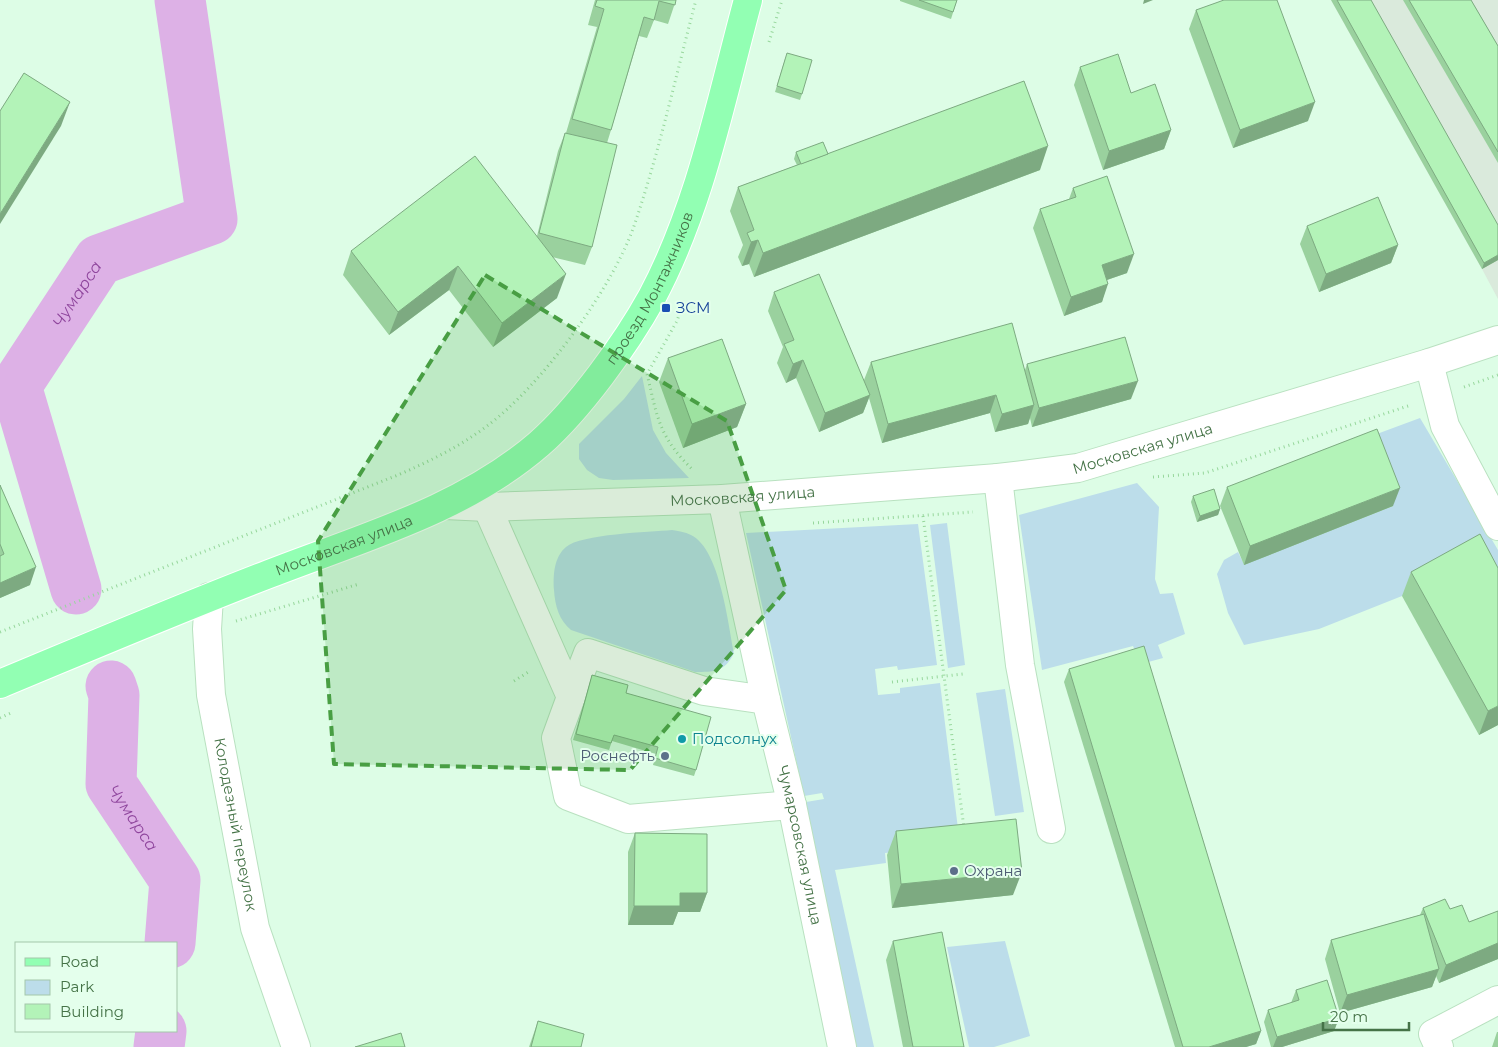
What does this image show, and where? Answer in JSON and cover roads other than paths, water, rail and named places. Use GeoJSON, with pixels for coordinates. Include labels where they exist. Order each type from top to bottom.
{"type":"FeatureCollection","features":[{"type":"Feature","properties":{"kind":"main road","name":"проезд Монтажников"},"geometry":{"type":"LineString","coordinates":[[445,505],[505,470],[538,445],[566,418],[608,363],[652,297],[678,238],[696,190],[748,0]]}},
{"type":"Feature","properties":{"kind":"main road","name":"Московская улица"},"geometry":{"type":"LineString","coordinates":[[0,684],[209,597],[445,505]]}},
{"type":"Feature","properties":{"kind":"street","name":"Московская улица"},"geometry":{"type":"LineString","coordinates":[[445,505],[487,507],[722,499],[998,478],[1078,468],[1498,340]]}},
{"type":"Feature","properties":{"kind":"street"},"geometry":{"type":"LineString","coordinates":[[1429,362],[1445,426],[1498,526]]}},
{"type":"Feature","properties":{"kind":"street"},"geometry":{"type":"LineString","coordinates":[[998,478],[1020,665],[1051,828]]}},
{"type":"Feature","properties":{"kind":"street","name":"Чумарсовская улица"},"geometry":{"type":"LineString","coordinates":[[722,499],[766,700],[792,805],[842,1047]]}},
{"type":"Feature","properties":{"kind":"street"},"geometry":{"type":"LineString","coordinates":[[487,507],[571,697]]}},
{"type":"Feature","properties":{"kind":"street","name":"Колодезный переулок"},"geometry":{"type":"LineString","coordinates":[[209,597],[207,630],[211,695],[255,928],[296,1047]]}},
{"type":"Feature","properties":{"kind":"street"},"geometry":{"type":"LineString","coordinates":[[766,700],[704,691],[588,653],[556,738],[568,796],[628,820],[792,805]]}},
{"type":"Feature","properties":{"kind":"street"},"geometry":{"type":"LineString","coordinates":[[1439,1047],[1432,1034],[1498,1000]]}},
{"type":"Feature","properties":{"kind":"waterway","name":"Чумарса"},"geometry":{"type":"LineString","coordinates":[[76,589],[16,386],[99,260],[212,219],[180,0]]}},
{"type":"Feature","properties":{"kind":"waterway","name":"Чумарса"},"geometry":{"type":"LineString","coordinates":[[111,686],[114,695],[111,784],[175,880],[170,942]]}},
{"type":"Feature","properties":{"kind":"waterway","name":"Чумарса"},"geometry":{"type":"LineString","coordinates":[[159,1047],[161,1032]]}},
{"type":"Feature","properties":{"kind":"place","name":"ЗСМ"},"geometry":{"type":"Point","coordinates":[666,308]}},
{"type":"Feature","properties":{"kind":"place","name":"Подсолнух"},"geometry":{"type":"Point","coordinates":[682,739]}},
{"type":"Feature","properties":{"kind":"place","name":"Роснефть"},"geometry":{"type":"Point","coordinates":[665,756]}},
{"type":"Feature","properties":{"kind":"place","name":"Охрана"},"geometry":{"type":"Point","coordinates":[954,871]}}]}
